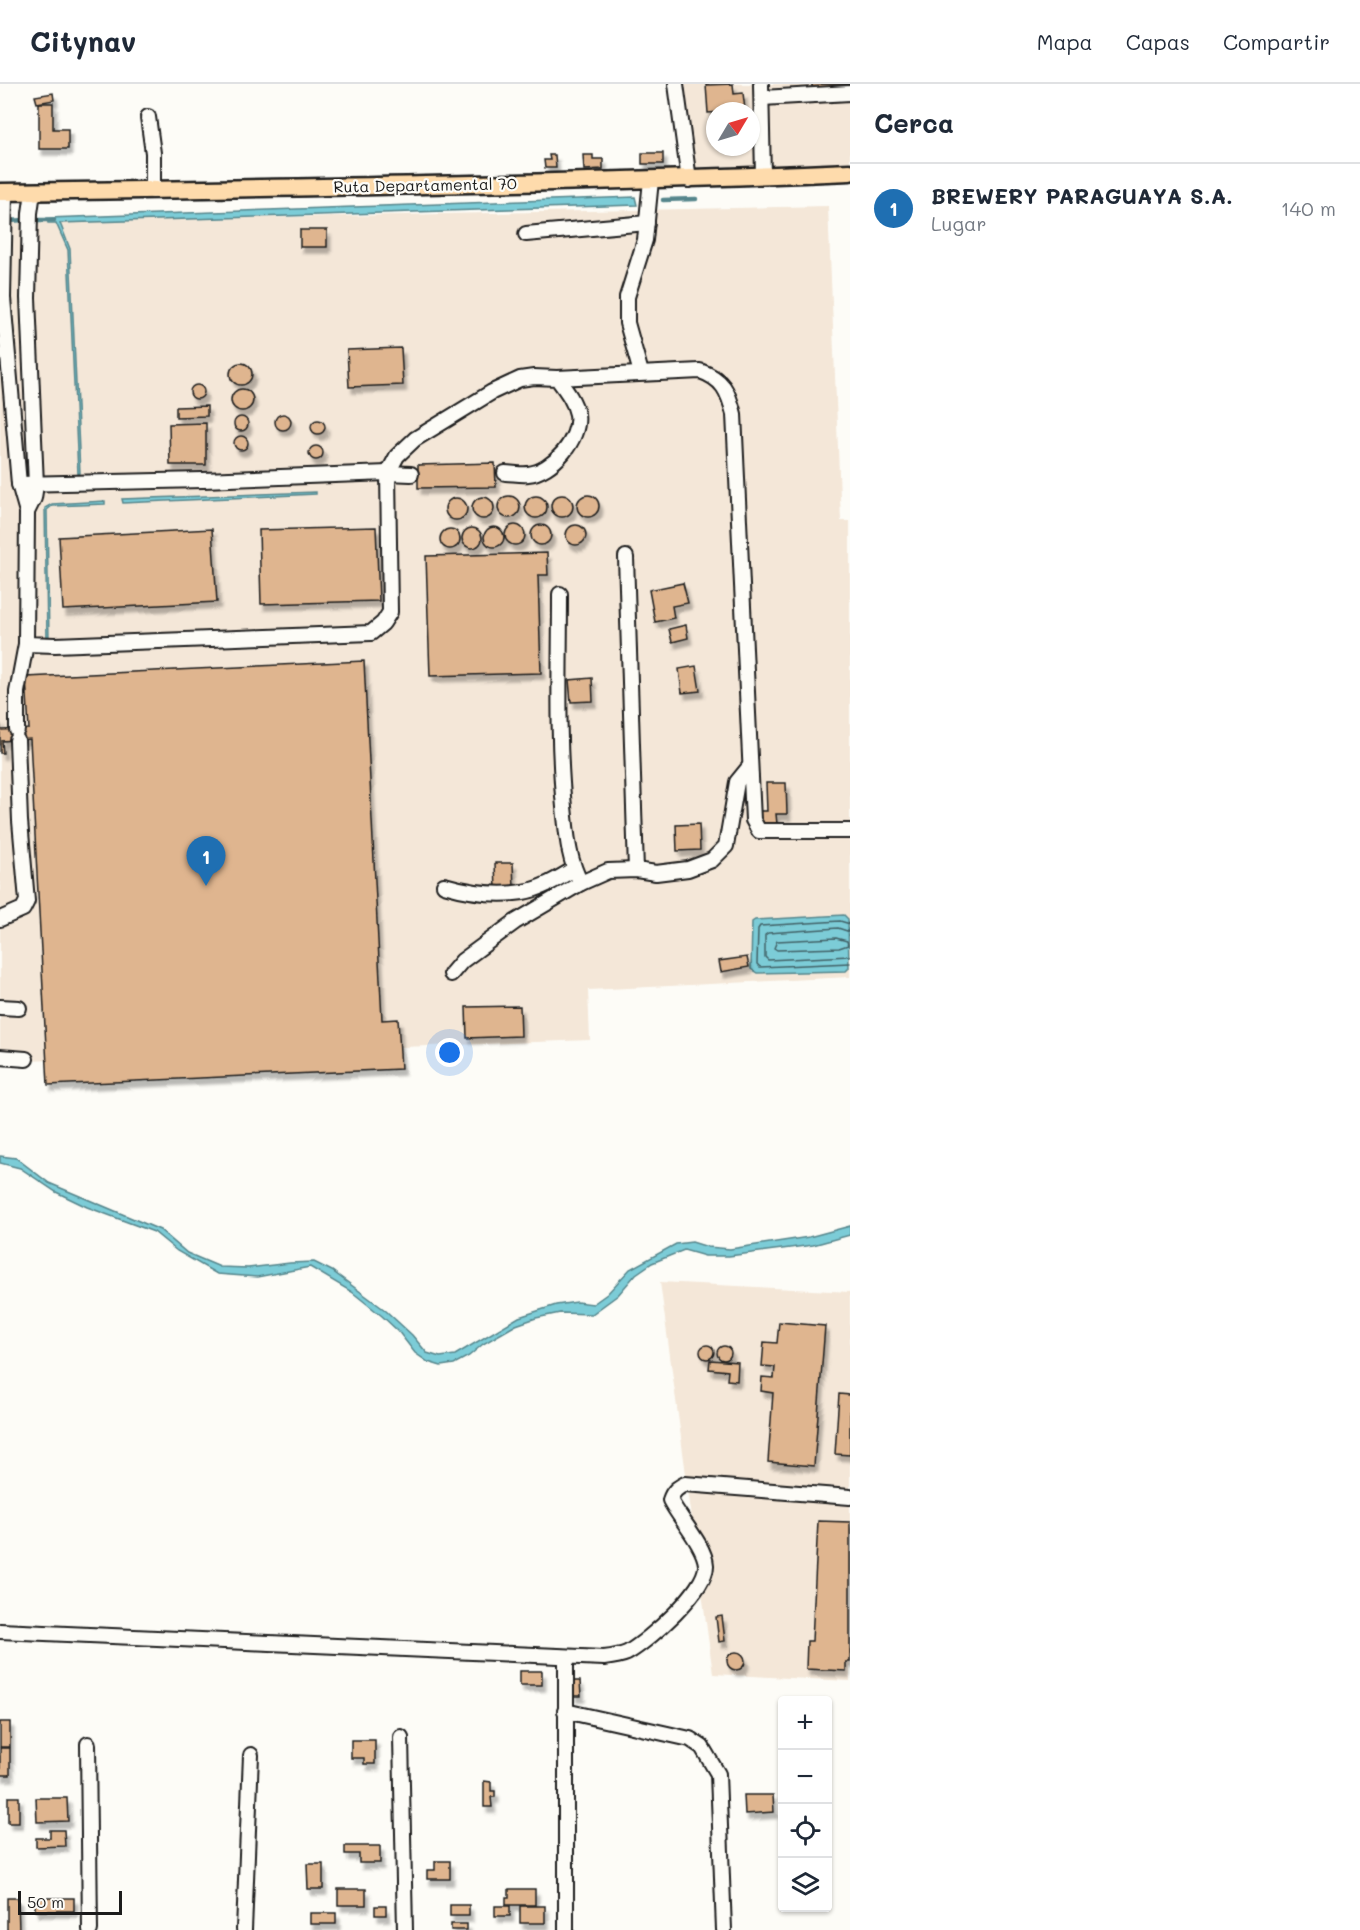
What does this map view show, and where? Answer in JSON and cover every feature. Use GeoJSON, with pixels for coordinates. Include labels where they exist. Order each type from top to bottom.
{"type":"FeatureCollection","features":[{"type":"Feature","properties":{"kind":"main road","name":"Ruta Departamental 70"},"geometry":{"type":"LineString","coordinates":[[2,192],[689,180],[850,172]]}},
{"type":"Feature","properties":{"kind":"street"},"geometry":{"type":"LineString","coordinates":[[676,84],[689,180]]}},
{"type":"Feature","properties":{"kind":"street"},"geometry":{"type":"LineString","coordinates":[[761,84],[763,176]]}},
{"type":"Feature","properties":{"kind":"street"},"geometry":{"type":"LineString","coordinates":[[762,98],[850,93]]}},
{"type":"Feature","properties":{"kind":"street"},"geometry":{"type":"LineString","coordinates":[[148,117],[153,153],[153,191]]}},
{"type":"Feature","properties":{"kind":"street"},"geometry":{"type":"LineString","coordinates":[[641,373],[627,323],[627,297],[645,240],[651,180]]}},
{"type":"Feature","properties":{"kind":"street"},"geometry":{"type":"LineString","coordinates":[[0,920],[23,909],[27,901],[20,821],[17,692],[26,644],[27,512],[19,484],[5,400],[2,192]]}},
{"type":"Feature","properties":{"kind":"street"},"geometry":{"type":"LineString","coordinates":[[27,512],[34,498],[36,485],[28,298],[30,213],[33,192]]}},
{"type":"Feature","properties":{"kind":"street"},"geometry":{"type":"LineString","coordinates":[[525,234],[647,223]]}},
{"type":"Feature","properties":{"kind":"street"},"geometry":{"type":"LineString","coordinates":[[2,298],[28,298]]}},
{"type":"Feature","properties":{"kind":"street"},"geometry":{"type":"LineString","coordinates":[[26,644],[371,633],[383,623],[390,612],[388,472],[397,456],[415,439],[492,392],[519,379],[700,370],[711,374],[729,394],[734,414],[753,820],[759,831],[850,831]]}},
{"type":"Feature","properties":{"kind":"street"},"geometry":{"type":"LineString","coordinates":[[505,472],[530,474],[557,461],[567,448],[577,417],[573,402],[557,378]]}},
{"type":"Feature","properties":{"kind":"street"},"geometry":{"type":"LineString","coordinates":[[5,400],[33,398]]}},
{"type":"Feature","properties":{"kind":"street"},"geometry":{"type":"LineString","coordinates":[[19,484],[388,472],[411,474]]}},
{"type":"Feature","properties":{"kind":"street"},"geometry":{"type":"LineString","coordinates":[[626,556],[636,870]]}},
{"type":"Feature","properties":{"kind":"street"},"geometry":{"type":"LineString","coordinates":[[560,594],[560,768],[569,852],[573,869],[581,883]]}},
{"type":"Feature","properties":{"kind":"street"},"geometry":{"type":"LineString","coordinates":[[451,974],[462,961],[515,922],[581,883],[608,871],[636,870],[656,873],[688,869],[712,860],[726,846],[731,828],[737,782],[750,766]]}},
{"type":"Feature","properties":{"kind":"street"},"geometry":{"type":"LineString","coordinates":[[444,885],[470,893],[523,892],[551,883],[573,869]]}},
{"type":"Feature","properties":{"kind":"street"},"geometry":{"type":"LineString","coordinates":[[0,1007],[19,1008]]}},
{"type":"Feature","properties":{"kind":"street"},"geometry":{"type":"LineString","coordinates":[[0,1058],[26,1059]]}},
{"type":"Feature","properties":{"kind":"street"},"geometry":{"type":"LineString","coordinates":[[0,1631],[566,1657],[604,1658],[624,1655],[672,1617],[694,1592],[704,1576],[706,1566],[700,1545],[677,1514],[670,1500],[678,1487],[685,1484],[850,1497]]}},
{"type":"Feature","properties":{"kind":"street"},"geometry":{"type":"LineString","coordinates":[[566,1657],[566,1930]]}},
{"type":"Feature","properties":{"kind":"street"},"geometry":{"type":"LineString","coordinates":[[566,1711],[690,1739],[702,1747],[718,1774],[724,1930]]}},
{"type":"Feature","properties":{"kind":"street"},"geometry":{"type":"LineString","coordinates":[[401,1737],[405,1930]]}},
{"type":"Feature","properties":{"kind":"street"},"geometry":{"type":"LineString","coordinates":[[88,1744],[90,1930]]}},
{"type":"Feature","properties":{"kind":"street"},"geometry":{"type":"LineString","coordinates":[[244,1930],[251,1755]]}},
{"type":"Feature","properties":{"kind":"shaded area"},"geometry":{"type":"Polygon","coordinates":[[[682,84],[850,84],[850,166],[693,167],[682,84]]]}},
{"type":"Feature","properties":{"kind":"shaded area"},"geometry":{"type":"Polygon","coordinates":[[[828,206],[841,521],[850,521],[850,977],[588,990],[590,1040],[0,1062],[0,223],[828,206]]]}},
{"type":"Feature","properties":{"kind":"shaded area"},"geometry":{"type":"Polygon","coordinates":[[[660,1282],[850,1292],[850,1681],[713,1674],[660,1282]]]}},
{"type":"Feature","properties":{"kind":"water"},"geometry":{"type":"Polygon","coordinates":[[[635,197],[637,205],[60,223],[70,249],[80,473],[78,474],[68,250],[56,223],[48,223],[47,218],[635,197]]]}},
{"type":"Feature","properties":{"kind":"water"},"geometry":{"type":"Polygon","coordinates":[[[316,492],[316,494],[123,503],[122,499],[316,492]]]}},
{"type":"Feature","properties":{"kind":"water"},"geometry":{"type":"Polygon","coordinates":[[[105,501],[105,504],[52,506],[47,510],[49,640],[47,640],[45,508],[52,504],[105,501]]]}},
{"type":"Feature","properties":{"kind":"water"},"geometry":{"type":"Polygon","coordinates":[[[844,915],[848,919],[849,968],[846,971],[757,973],[751,969],[752,922],[755,920],[844,915]]]}},
{"type":"Feature","properties":{"kind":"water"},"geometry":{"type":"Polygon","coordinates":[[[0,1156],[16,1158],[49,1183],[160,1230],[187,1253],[220,1267],[248,1268],[314,1262],[332,1271],[385,1310],[412,1335],[427,1353],[440,1357],[455,1355],[519,1317],[556,1305],[577,1302],[593,1304],[607,1294],[630,1269],[676,1244],[692,1242],[708,1247],[730,1249],[809,1237],[850,1226],[850,1235],[813,1245],[729,1256],[705,1256],[684,1250],[652,1263],[636,1274],[618,1295],[592,1314],[560,1313],[536,1318],[516,1325],[454,1364],[441,1366],[428,1362],[415,1353],[398,1331],[352,1292],[310,1267],[257,1277],[217,1274],[177,1251],[154,1232],[87,1207],[56,1192],[20,1168],[0,1163],[0,1156]]]}},
{"type":"Feature","properties":{"kind":"building"},"geometry":{"type":"Polygon","coordinates":[[[733,84],[734,94],[743,93],[744,102],[707,102],[706,85],[733,84]]]}},
{"type":"Feature","properties":{"kind":"building"},"geometry":{"type":"Polygon","coordinates":[[[812,84],[850,84],[850,87],[812,90],[812,84]]]}},
{"type":"Feature","properties":{"kind":"building"},"geometry":{"type":"Polygon","coordinates":[[[53,93],[54,100],[37,103],[35,96],[53,93]]]}},
{"type":"Feature","properties":{"kind":"building"},"geometry":{"type":"Polygon","coordinates":[[[39,103],[53,103],[53,129],[68,129],[68,149],[39,149],[39,103]]]}},
{"type":"Feature","properties":{"kind":"building"},"geometry":{"type":"Polygon","coordinates":[[[642,153],[663,153],[663,164],[642,164],[642,153]]]}},
{"type":"Feature","properties":{"kind":"building"},"geometry":{"type":"Polygon","coordinates":[[[549,155],[555,155],[556,168],[545,168],[544,160],[550,160],[549,155]]]}},
{"type":"Feature","properties":{"kind":"building"},"geometry":{"type":"Polygon","coordinates":[[[583,155],[593,155],[593,159],[603,159],[603,169],[584,170],[583,155]]]}},
{"type":"Feature","properties":{"kind":"building"},"geometry":{"type":"Polygon","coordinates":[[[300,230],[327,230],[327,247],[300,247],[300,230]]]}},
{"type":"Feature","properties":{"kind":"building"},"geometry":{"type":"Polygon","coordinates":[[[401,348],[403,385],[349,387],[347,350],[401,348]]]}},
{"type":"Feature","properties":{"kind":"building"},"geometry":{"type":"Polygon","coordinates":[[[241,363],[249,366],[252,374],[249,382],[241,385],[233,382],[230,374],[233,366],[241,363]]]}},
{"type":"Feature","properties":{"kind":"building"},"geometry":{"type":"Polygon","coordinates":[[[194,385],[200,385],[204,392],[200,399],[194,399],[190,395],[190,389],[194,385]]]}},
{"type":"Feature","properties":{"kind":"building"},"geometry":{"type":"Polygon","coordinates":[[[242,389],[250,392],[253,400],[250,408],[242,411],[234,408],[231,400],[234,392],[242,389]]]}},
{"type":"Feature","properties":{"kind":"building"},"geometry":{"type":"Polygon","coordinates":[[[207,406],[207,416],[176,417],[176,407],[207,406]]]}},
{"type":"Feature","properties":{"kind":"building"},"geometry":{"type":"Polygon","coordinates":[[[283,414],[289,416],[291,422],[289,428],[283,430],[277,428],[275,422],[277,416],[283,414]]]}},
{"type":"Feature","properties":{"kind":"building"},"geometry":{"type":"Polygon","coordinates":[[[238,417],[244,417],[248,424],[244,431],[238,431],[234,427],[234,421],[238,417]]]}},
{"type":"Feature","properties":{"kind":"building"},"geometry":{"type":"Polygon","coordinates":[[[315,420],[321,420],[325,427],[321,434],[315,434],[311,430],[311,424],[315,420]]]}},
{"type":"Feature","properties":{"kind":"building"},"geometry":{"type":"Polygon","coordinates":[[[206,423],[206,465],[170,465],[169,424],[206,423]]]}},
{"type":"Feature","properties":{"kind":"building"},"geometry":{"type":"Polygon","coordinates":[[[238,436],[244,436],[248,443],[244,450],[238,450],[234,446],[234,440],[238,436]]]}},
{"type":"Feature","properties":{"kind":"building"},"geometry":{"type":"Polygon","coordinates":[[[313,446],[319,446],[323,453],[319,460],[313,460],[309,456],[309,450],[313,446]]]}},
{"type":"Feature","properties":{"kind":"building"},"geometry":{"type":"Polygon","coordinates":[[[495,463],[496,487],[418,488],[418,465],[495,463]]]}},
{"type":"Feature","properties":{"kind":"building"},"geometry":{"type":"Polygon","coordinates":[[[558,495],[566,495],[573,502],[573,510],[566,517],[558,517],[551,510],[551,502],[558,495]]]}},
{"type":"Feature","properties":{"kind":"building"},"geometry":{"type":"Polygon","coordinates":[[[584,495],[592,495],[599,502],[599,510],[592,517],[584,517],[577,510],[577,502],[584,495]]]}},
{"type":"Feature","properties":{"kind":"building"},"geometry":{"type":"Polygon","coordinates":[[[505,496],[513,496],[520,503],[520,511],[513,518],[505,518],[498,511],[498,503],[505,496]]]}},
{"type":"Feature","properties":{"kind":"building"},"geometry":{"type":"Polygon","coordinates":[[[532,496],[540,496],[547,503],[547,511],[540,518],[532,518],[525,511],[525,503],[532,496]]]}},
{"type":"Feature","properties":{"kind":"building"},"geometry":{"type":"Polygon","coordinates":[[[479,497],[487,497],[494,504],[494,512],[487,519],[479,519],[472,512],[472,504],[479,497]]]}},
{"type":"Feature","properties":{"kind":"building"},"geometry":{"type":"Polygon","coordinates":[[[452,498],[460,498],[467,505],[467,513],[460,520],[452,520],[445,513],[445,505],[452,498]]]}},
{"type":"Feature","properties":{"kind":"building"},"geometry":{"type":"Polygon","coordinates":[[[515,525],[522,528],[525,535],[522,542],[515,545],[508,542],[505,535],[508,528],[515,525]]]}},
{"type":"Feature","properties":{"kind":"building"},"geometry":{"type":"Polygon","coordinates":[[[541,525],[548,528],[551,535],[548,542],[541,545],[534,542],[531,535],[534,528],[541,525]]]}},
{"type":"Feature","properties":{"kind":"building"},"geometry":{"type":"Polygon","coordinates":[[[576,525],[583,528],[586,535],[583,542],[576,545],[569,542],[566,535],[569,528],[576,525]]]}},
{"type":"Feature","properties":{"kind":"building"},"geometry":{"type":"Polygon","coordinates":[[[376,527],[379,601],[261,604],[259,530],[376,527]]]}},
{"type":"Feature","properties":{"kind":"building"},"geometry":{"type":"Polygon","coordinates":[[[494,527],[501,530],[504,537],[501,544],[494,547],[487,544],[484,537],[487,530],[494,527]]]}},
{"type":"Feature","properties":{"kind":"building"},"geometry":{"type":"Polygon","coordinates":[[[472,528],[479,531],[482,538],[479,545],[472,548],[465,545],[462,538],[465,531],[472,528]]]}},
{"type":"Feature","properties":{"kind":"building"},"geometry":{"type":"Polygon","coordinates":[[[212,529],[217,602],[63,610],[59,537],[212,529]]]}},
{"type":"Feature","properties":{"kind":"building"},"geometry":{"type":"Polygon","coordinates":[[[450,529],[457,532],[460,539],[457,546],[450,549],[443,546],[440,539],[443,532],[450,529]]]}},
{"type":"Feature","properties":{"kind":"building"},"geometry":{"type":"Polygon","coordinates":[[[547,553],[548,575],[538,575],[541,673],[430,676],[426,556],[547,553]]]}},
{"type":"Feature","properties":{"kind":"building"},"geometry":{"type":"Polygon","coordinates":[[[683,583],[688,603],[672,606],[674,618],[655,622],[649,590],[683,583]]]}},
{"type":"Feature","properties":{"kind":"building"},"geometry":{"type":"Polygon","coordinates":[[[686,625],[688,638],[672,642],[669,629],[686,625]]]}},
{"type":"Feature","properties":{"kind":"building"},"geometry":{"type":"Polygon","coordinates":[[[364,661],[382,1020],[398,1019],[401,1069],[48,1085],[30,739],[2,741],[3,753],[0,753],[0,720],[1,730],[29,729],[26,677],[364,661]]]}},
{"type":"Feature","properties":{"kind":"building"},"geometry":{"type":"Polygon","coordinates":[[[696,666],[700,691],[682,693],[679,669],[696,666]]]}},
{"type":"Feature","properties":{"kind":"building"},"geometry":{"type":"Polygon","coordinates":[[[592,678],[593,701],[571,702],[569,680],[592,678]]]}},
{"type":"Feature","properties":{"kind":"building"},"geometry":{"type":"Polygon","coordinates":[[[766,783],[786,783],[787,814],[776,814],[777,824],[758,825],[758,811],[767,811],[766,783]]]}},
{"type":"Feature","properties":{"kind":"building"},"geometry":{"type":"Polygon","coordinates":[[[699,824],[700,850],[677,851],[676,825],[699,824]]]}},
{"type":"Feature","properties":{"kind":"building"},"geometry":{"type":"Polygon","coordinates":[[[495,863],[513,863],[514,889],[496,890],[495,863]]]}},
{"type":"Feature","properties":{"kind":"building"},"geometry":{"type":"Polygon","coordinates":[[[747,957],[749,967],[721,972],[719,961],[747,957]]]}},
{"type":"Feature","properties":{"kind":"building"},"geometry":{"type":"Polygon","coordinates":[[[520,1006],[521,1036],[467,1038],[466,1007],[520,1006]]]}},
{"type":"Feature","properties":{"kind":"building"},"geometry":{"type":"Polygon","coordinates":[[[779,1322],[825,1326],[814,1466],[768,1462],[773,1393],[761,1391],[762,1377],[774,1378],[775,1367],[762,1366],[764,1342],[777,1343],[779,1322]]]}},
{"type":"Feature","properties":{"kind":"building"},"geometry":{"type":"Polygon","coordinates":[[[707,1345],[712,1347],[714,1352],[712,1357],[707,1359],[702,1357],[700,1352],[702,1347],[707,1345]]]}},
{"type":"Feature","properties":{"kind":"building"},"geometry":{"type":"Polygon","coordinates":[[[724,1346],[729,1348],[731,1353],[729,1358],[724,1360],[719,1358],[717,1353],[719,1348],[724,1346]]]}},
{"type":"Feature","properties":{"kind":"building"},"geometry":{"type":"Polygon","coordinates":[[[710,1360],[738,1362],[737,1381],[727,1380],[728,1371],[709,1369],[710,1360]]]}},
{"type":"Feature","properties":{"kind":"building"},"geometry":{"type":"Polygon","coordinates":[[[839,1394],[850,1395],[850,1455],[835,1454],[839,1394]]]}},
{"type":"Feature","properties":{"kind":"building"},"geometry":{"type":"Polygon","coordinates":[[[818,1521],[850,1522],[850,1662],[846,1662],[846,1671],[806,1669],[807,1641],[812,1641],[818,1521]]]}},
{"type":"Feature","properties":{"kind":"building"},"geometry":{"type":"Polygon","coordinates":[[[722,1616],[725,1641],[719,1642],[716,1617],[722,1616]]]}},
{"type":"Feature","properties":{"kind":"building"},"geometry":{"type":"Polygon","coordinates":[[[736,1652],[742,1655],[745,1661],[742,1667],[736,1670],[730,1667],[727,1661],[730,1655],[736,1652]]]}},
{"type":"Feature","properties":{"kind":"building"},"geometry":{"type":"Polygon","coordinates":[[[520,1671],[542,1671],[542,1685],[520,1685],[520,1671]]]}},
{"type":"Feature","properties":{"kind":"building"},"geometry":{"type":"Polygon","coordinates":[[[573,1681],[580,1681],[581,1696],[573,1696],[573,1681]]]}},
{"type":"Feature","properties":{"kind":"building"},"geometry":{"type":"Polygon","coordinates":[[[0,1722],[10,1722],[10,1747],[0,1747],[0,1722]]]}},
{"type":"Feature","properties":{"kind":"building"},"geometry":{"type":"Polygon","coordinates":[[[351,1740],[375,1740],[375,1764],[364,1764],[364,1758],[351,1758],[351,1740]]]}},
{"type":"Feature","properties":{"kind":"building"},"geometry":{"type":"Polygon","coordinates":[[[0,1748],[10,1748],[10,1775],[0,1775],[0,1748]]]}},
{"type":"Feature","properties":{"kind":"building"},"geometry":{"type":"Polygon","coordinates":[[[484,1781],[491,1782],[491,1791],[495,1791],[495,1797],[491,1797],[492,1807],[484,1807],[484,1781]]]}},
{"type":"Feature","properties":{"kind":"building"},"geometry":{"type":"Polygon","coordinates":[[[744,1795],[773,1795],[774,1812],[745,1814],[744,1795]]]}},
{"type":"Feature","properties":{"kind":"building"},"geometry":{"type":"Polygon","coordinates":[[[8,1797],[19,1797],[19,1823],[8,1823],[8,1797]]]}},
{"type":"Feature","properties":{"kind":"building"},"geometry":{"type":"Polygon","coordinates":[[[36,1798],[67,1798],[68,1821],[37,1822],[36,1798]]]}},
{"type":"Feature","properties":{"kind":"building"},"geometry":{"type":"Polygon","coordinates":[[[50,1830],[64,1830],[65,1846],[36,1847],[36,1838],[50,1838],[50,1830]]]}},
{"type":"Feature","properties":{"kind":"building"},"geometry":{"type":"Polygon","coordinates":[[[345,1846],[380,1846],[380,1863],[359,1863],[359,1854],[345,1854],[345,1846]]]}},
{"type":"Feature","properties":{"kind":"building"},"geometry":{"type":"Polygon","coordinates":[[[435,1861],[450,1861],[450,1879],[427,1879],[427,1870],[435,1870],[435,1861]]]}},
{"type":"Feature","properties":{"kind":"building"},"geometry":{"type":"Polygon","coordinates":[[[307,1864],[323,1864],[323,1889],[308,1889],[307,1864]]]}},
{"type":"Feature","properties":{"kind":"building"},"geometry":{"type":"Polygon","coordinates":[[[338,1889],[366,1889],[366,1905],[338,1905],[338,1889]]]}},
{"type":"Feature","properties":{"kind":"building"},"geometry":{"type":"Polygon","coordinates":[[[509,1889],[535,1889],[535,1905],[506,1905],[509,1889]]]}},
{"type":"Feature","properties":{"kind":"building"},"geometry":{"type":"Polygon","coordinates":[[[7,1898],[18,1898],[19,1930],[7,1930],[7,1898]]]}},
{"type":"Feature","properties":{"kind":"building"},"geometry":{"type":"Polygon","coordinates":[[[35,1898],[74,1898],[74,1911],[35,1911],[35,1898]]]}},
{"type":"Feature","properties":{"kind":"building"},"geometry":{"type":"Polygon","coordinates":[[[450,1905],[469,1905],[469,1916],[450,1916],[450,1905]]]}},
{"type":"Feature","properties":{"kind":"building"},"geometry":{"type":"Polygon","coordinates":[[[375,1906],[386,1906],[386,1915],[375,1915],[375,1906]]]}},
{"type":"Feature","properties":{"kind":"building"},"geometry":{"type":"Polygon","coordinates":[[[495,1906],[510,1906],[510,1916],[495,1916],[495,1906]]]}},
{"type":"Feature","properties":{"kind":"building"},"geometry":{"type":"Polygon","coordinates":[[[520,1906],[545,1906],[545,1923],[520,1923],[520,1906]]]}},
{"type":"Feature","properties":{"kind":"building"},"geometry":{"type":"Polygon","coordinates":[[[310,1913],[336,1913],[336,1924],[310,1924],[310,1913]]]}},
{"type":"Feature","properties":{"kind":"building"},"geometry":{"type":"Polygon","coordinates":[[[451,1924],[467,1924],[467,1930],[451,1930],[451,1924]]]}},
{"type":"Feature","properties":{"kind":"waterway"},"geometry":{"type":"LineString","coordinates":[[663,200],[696,199]]}},
{"type":"Feature","properties":{"kind":"waterway"},"geometry":{"type":"LineString","coordinates":[[9,221],[25,220]]}},
{"type":"Feature","properties":{"kind":"waterway"},"geometry":{"type":"LineString","coordinates":[[35,220],[54,220]]}},
{"type":"Feature","properties":{"kind":"place","name":"BREWERY PARAGUAYA S.A."},"geometry":{"type":"Point","coordinates":[206,886]}}]}
